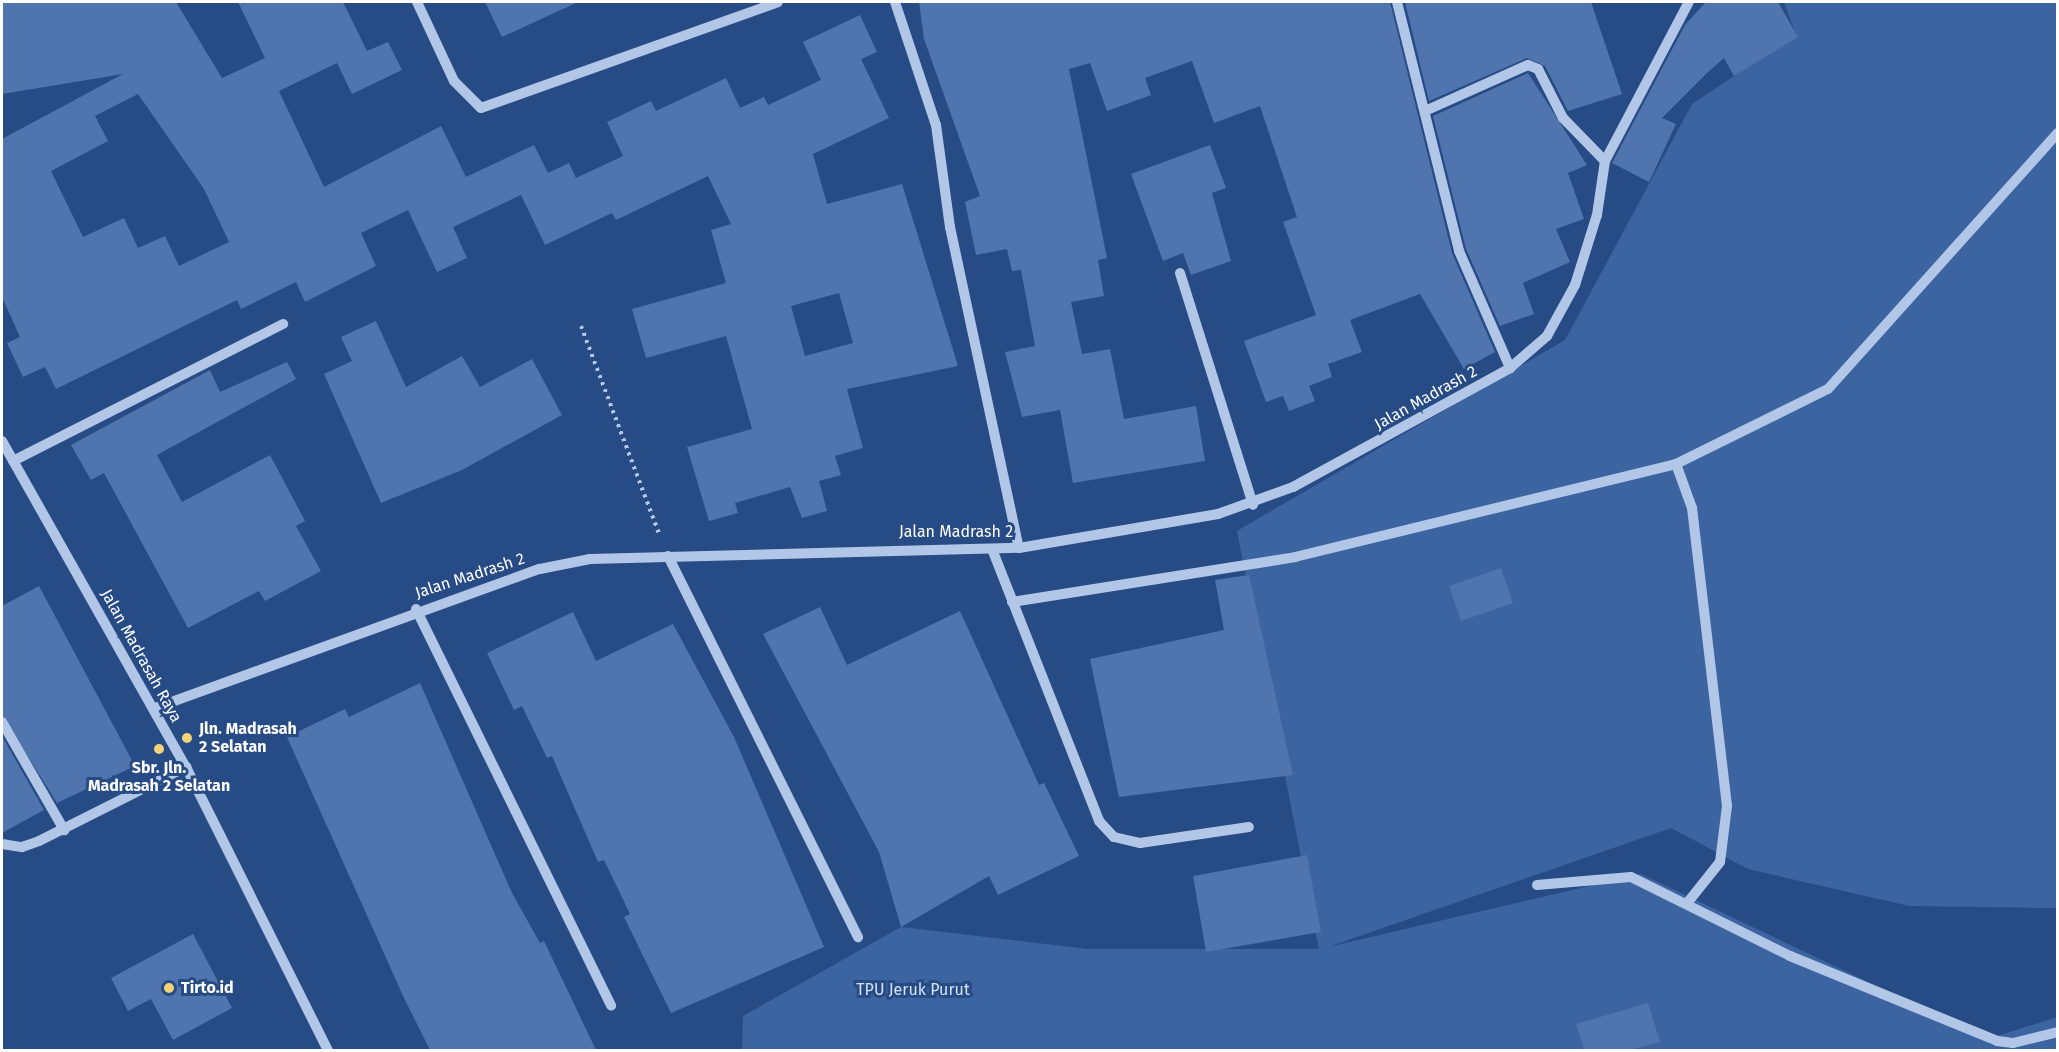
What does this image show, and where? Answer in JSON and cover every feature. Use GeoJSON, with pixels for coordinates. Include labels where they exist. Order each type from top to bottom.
{"type":"FeatureCollection","features":[{"type":"Feature","properties":{"kind":"street"},"geometry":{"type":"LineString","coordinates":[[417,2],[454,81],[481,108],[778,2]]}},
{"type":"Feature","properties":{"kind":"street"},"geometry":{"type":"LineString","coordinates":[[895,2],[936,125],[950,227],[1019,548]]}},
{"type":"Feature","properties":{"kind":"street"},"geometry":{"type":"LineString","coordinates":[[1397,2],[1459,251],[1510,368]]}},
{"type":"Feature","properties":{"kind":"street","name":"Jalan Madrash 2"},"geometry":{"type":"LineString","coordinates":[[154,708],[417,609],[540,569],[590,559],[942,546],[1019,548],[1253,505],[1510,368],[1560,318],[1597,215],[1605,161],[1689,2]]}},
{"type":"Feature","properties":{"kind":"street"},"geometry":{"type":"LineString","coordinates":[[1425,111],[1528,65],[1538,69],[1569,125],[1605,161]]}},
{"type":"Feature","properties":{"kind":"street"},"geometry":{"type":"LineString","coordinates":[[1012,602],[1295,557],[1676,464],[1828,389],[2058,133]]}},
{"type":"Feature","properties":{"kind":"street"},"geometry":{"type":"LineString","coordinates":[[1180,273],[1253,505]]}},
{"type":"Feature","properties":{"kind":"street"},"geometry":{"type":"LineString","coordinates":[[13,461],[283,324]]}},
{"type":"Feature","properties":{"kind":"street","name":"Jalan Madrasah Raya"},"geometry":{"type":"LineString","coordinates":[[2,441],[186,767],[328,1050]]}},
{"type":"Feature","properties":{"kind":"street"},"geometry":{"type":"LineString","coordinates":[[1676,464],[1692,508],[1728,806],[1720,862],[1688,902]]}},
{"type":"Feature","properties":{"kind":"street"},"geometry":{"type":"LineString","coordinates":[[992,549],[1099,821],[1114,837],[1140,843],[1249,827]]}},
{"type":"Feature","properties":{"kind":"street"},"geometry":{"type":"LineString","coordinates":[[668,556],[858,937]]}},
{"type":"Feature","properties":{"kind":"street"},"geometry":{"type":"LineString","coordinates":[[417,609],[611,1006]]}},
{"type":"Feature","properties":{"kind":"street"},"geometry":{"type":"LineString","coordinates":[[2,722],[64,830]]}},
{"type":"Feature","properties":{"kind":"street"},"geometry":{"type":"LineString","coordinates":[[2,844],[22,847],[64,830],[186,767]]}},
{"type":"Feature","properties":{"kind":"street"},"geometry":{"type":"LineString","coordinates":[[1537,885],[1631,877],[1688,902],[1790,956],[1997,1041],[2013,1043],[2058,1032]]}},
{"type":"Feature","properties":{"kind":"path"},"geometry":{"type":"LineString","coordinates":[[581,326],[668,556]]}},
{"type":"Feature","properties":{"kind":"green space","name":"TPU Jeruk Purut"},"geometry":{"type":"Polygon","coordinates":[[[1784,2],[2057,2],[2057,908],[1909,906],[1748,869],[1671,828],[1328,947],[1641,874],[1988,1039],[2057,1017],[2057,1050],[742,1050],[743,1016],[901,927],[1088,949],[1319,949],[1237,531],[1565,340],[1692,104],[1796,35],[1784,2]]]}},
{"type":"Feature","properties":{"kind":"building"},"geometry":{"type":"Polygon","coordinates":[[[2,2],[176,2],[222,78],[265,58],[238,2],[343,2],[367,51],[388,42],[402,70],[352,94],[337,63],[279,91],[324,187],[441,126],[466,177],[534,145],[548,173],[569,163],[576,178],[623,156],[607,122],[651,101],[656,111],[726,78],[740,108],[764,97],[768,105],[821,80],[803,42],[860,15],[877,52],[861,59],[889,118],[813,154],[827,204],[902,184],[958,366],[847,389],[863,448],[835,456],[841,475],[819,481],[827,511],[802,518],[790,487],[735,503],[738,513],[709,521],[687,447],[752,429],[726,336],[646,358],[632,309],[726,283],[711,230],[731,224],[708,176],[616,220],[612,213],[545,245],[521,195],[453,227],[467,258],[437,272],[408,210],[361,233],[376,266],[305,302],[296,282],[241,309],[237,300],[56,389],[45,367],[23,377],[7,343],[20,337],[2,297],[2,139],[123,74],[2,94],[2,2]],[[138,94],[95,116],[108,141],[51,171],[83,237],[124,218],[138,248],[165,236],[179,266],[229,242],[204,189],[138,94]],[[839,293],[791,306],[805,356],[853,343],[839,293]]]}},
{"type":"Feature","properties":{"kind":"building"},"geometry":{"type":"Polygon","coordinates":[[[485,2],[578,2],[502,37],[485,2]]]}},
{"type":"Feature","properties":{"kind":"building"},"geometry":{"type":"Polygon","coordinates":[[[919,2],[1390,2],[1452,253],[1495,352],[1464,369],[1420,294],[1350,320],[1362,352],[1328,364],[1332,377],[1309,386],[1315,401],[1289,411],[1283,396],[1266,402],[1244,341],[1316,315],[1283,222],[1297,217],[1260,106],[1214,123],[1192,61],[1145,78],[1151,95],[1107,111],[1090,63],[1069,69],[1107,258],[1098,260],[1104,296],[1071,302],[1082,354],[1110,349],[1124,419],[1196,406],[1205,461],[1073,483],[1060,410],[1022,417],[1005,352],[1035,346],[1021,270],[1012,271],[1007,249],[976,255],[965,202],[980,196],[924,39],[919,2]]]}},
{"type":"Feature","properties":{"kind":"building"},"geometry":{"type":"Polygon","coordinates":[[[1405,2],[1591,2],[1622,94],[1568,111],[1545,66],[1527,58],[1429,101],[1405,2]]]}},
{"type":"Feature","properties":{"kind":"building"},"geometry":{"type":"Polygon","coordinates":[[[1706,2],[1778,2],[1798,37],[1734,76],[1724,58],[1707,73],[1662,118],[1676,124],[1649,182],[1612,163],[1685,25],[1706,2]]]}},
{"type":"Feature","properties":{"kind":"building"},"geometry":{"type":"Polygon","coordinates":[[[1528,73],[1587,165],[1568,173],[1584,219],[1556,229],[1570,262],[1523,283],[1534,314],[1500,326],[1466,249],[1433,116],[1528,73]]]}},
{"type":"Feature","properties":{"kind":"building"},"geometry":{"type":"Polygon","coordinates":[[[1210,145],[1226,188],[1212,193],[1231,261],[1191,275],[1183,253],[1163,261],[1131,174],[1210,145]]]}},
{"type":"Feature","properties":{"kind":"building"},"geometry":{"type":"Polygon","coordinates":[[[376,321],[406,387],[462,356],[480,387],[532,359],[562,415],[462,470],[381,503],[324,374],[352,361],[341,337],[376,321]]]}},
{"type":"Feature","properties":{"kind":"building"},"geometry":{"type":"Polygon","coordinates":[[[287,362],[296,379],[157,455],[182,502],[270,455],[305,521],[296,526],[321,571],[265,601],[259,591],[188,628],[104,473],[91,480],[71,445],[210,370],[220,392],[287,362]]]}},
{"type":"Feature","properties":{"kind":"building"},"geometry":{"type":"Polygon","coordinates":[[[1501,568],[1513,603],[1461,621],[1449,586],[1501,568]]]}},
{"type":"Feature","properties":{"kind":"building"},"geometry":{"type":"Polygon","coordinates":[[[1249,575],[1293,775],[1119,797],[1090,659],[1224,630],[1215,580],[1249,575]]]}},
{"type":"Feature","properties":{"kind":"building"},"geometry":{"type":"Polygon","coordinates":[[[39,586],[135,766],[57,803],[2,715],[2,606],[39,586]]]}},
{"type":"Feature","properties":{"kind":"building"},"geometry":{"type":"Polygon","coordinates":[[[820,607],[847,665],[960,611],[1039,785],[1044,783],[1079,856],[998,895],[989,876],[901,927],[879,852],[763,634],[820,607]]]}},
{"type":"Feature","properties":{"kind":"building"},"geometry":{"type":"Polygon","coordinates":[[[573,612],[596,661],[673,624],[734,737],[824,947],[671,1013],[624,917],[630,914],[604,860],[598,862],[552,756],[547,758],[522,706],[514,710],[487,653],[573,612]]]}},
{"type":"Feature","properties":{"kind":"building"},"geometry":{"type":"Polygon","coordinates":[[[420,683],[512,893],[540,943],[544,941],[596,1050],[430,1050],[404,998],[287,737],[345,709],[349,717],[420,683]]]}},
{"type":"Feature","properties":{"kind":"building"},"geometry":{"type":"Polygon","coordinates":[[[2,736],[44,810],[2,833],[2,736]]]}},
{"type":"Feature","properties":{"kind":"building"},"geometry":{"type":"Polygon","coordinates":[[[1307,855],[1321,932],[1206,952],[1193,876],[1307,855]]]}},
{"type":"Feature","properties":{"kind":"building","name":"Tirto.id"},"geometry":{"type":"Polygon","coordinates":[[[193,934],[232,1008],[173,1040],[151,999],[128,1011],[111,978],[193,934]]]}},
{"type":"Feature","properties":{"kind":"building"},"geometry":{"type":"Polygon","coordinates":[[[1648,1003],[1660,1042],[1629,1050],[1584,1050],[1576,1024],[1648,1003]]]}},
{"type":"Feature","properties":{"kind":"place","name":"Jln. Madrasah 2 Selatan"},"geometry":{"type":"Point","coordinates":[187,738]}},
{"type":"Feature","properties":{"kind":"place","name":"Sbr. Jln. Madrasah 2 Selatan"},"geometry":{"type":"Point","coordinates":[159,749]}},
{"type":"Feature","properties":{"kind":"place","name":"Tirto.id"},"geometry":{"type":"Point","coordinates":[169,988]}}]}
